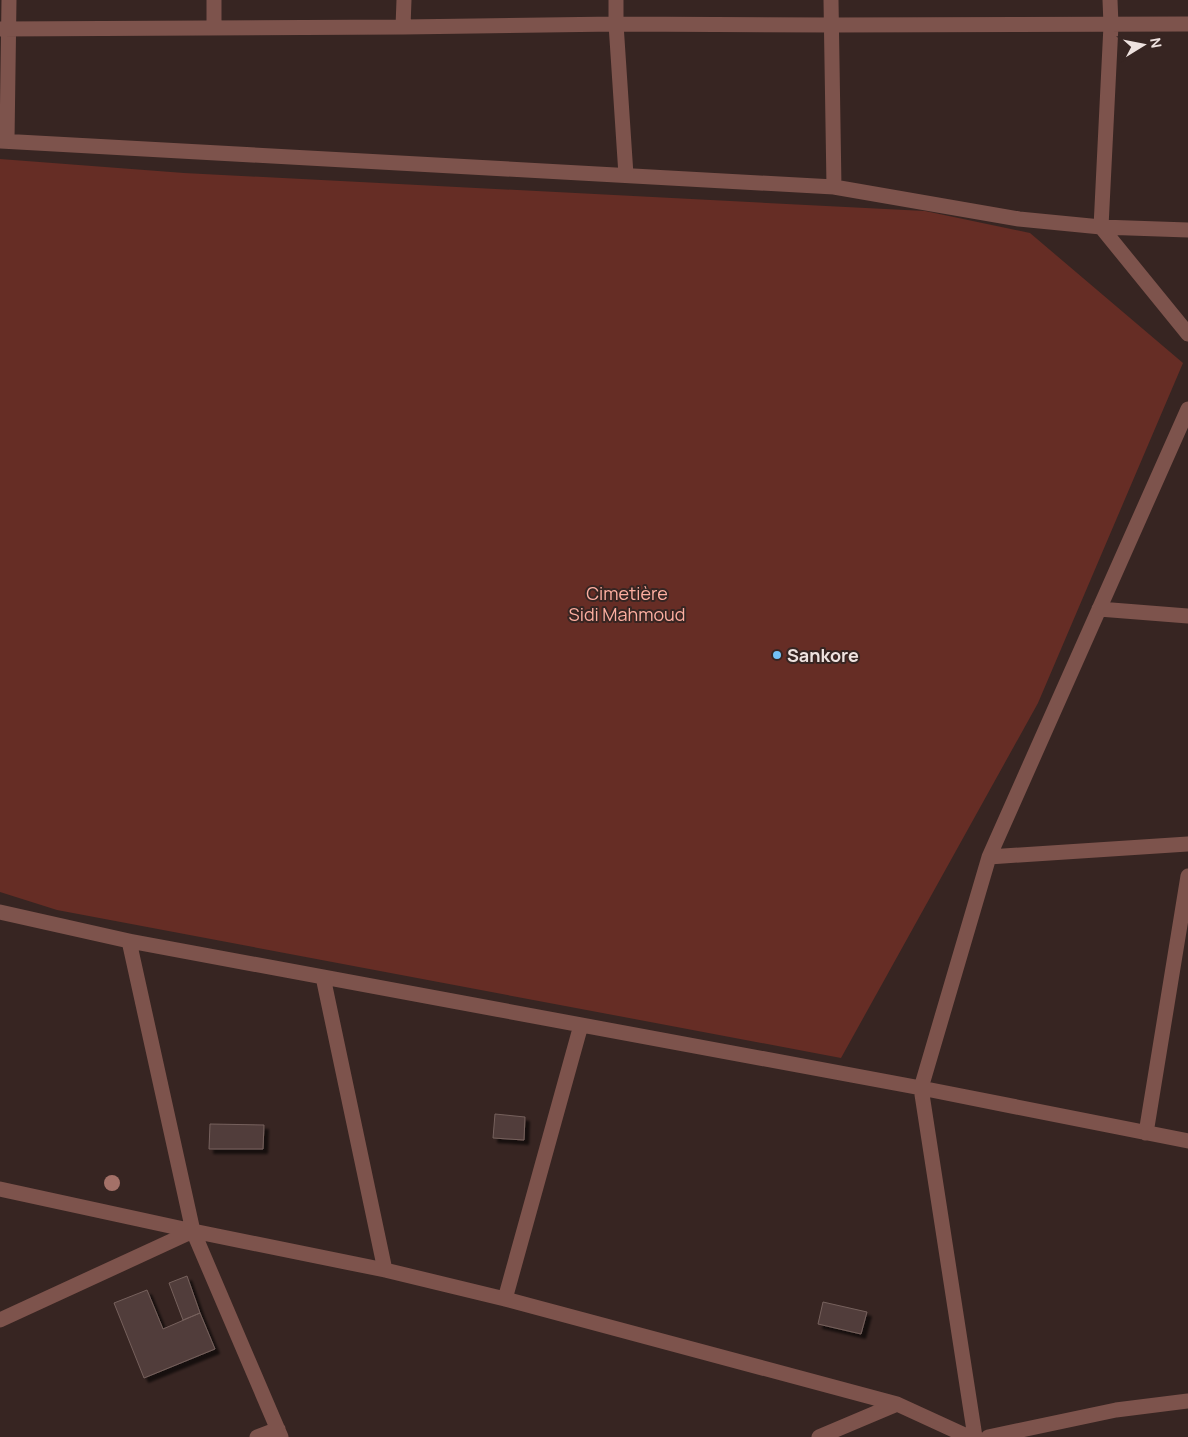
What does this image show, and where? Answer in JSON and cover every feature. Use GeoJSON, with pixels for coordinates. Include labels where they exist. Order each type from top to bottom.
{"type":"FeatureCollection","features":[{"type":"Feature","properties":{"kind":"street"},"geometry":{"type":"LineString","coordinates":[[9,0],[4,29],[4,141],[834,187],[1019,220],[1102,227],[1188,230]]}},
{"type":"Feature","properties":{"kind":"street"},"geometry":{"type":"LineString","coordinates":[[214,0],[214,28]]}},
{"type":"Feature","properties":{"kind":"street"},"geometry":{"type":"LineString","coordinates":[[404,0],[404,27]]}},
{"type":"Feature","properties":{"kind":"street"},"geometry":{"type":"LineString","coordinates":[[616,0],[626,175]]}},
{"type":"Feature","properties":{"kind":"street"},"geometry":{"type":"LineString","coordinates":[[831,0],[834,187]]}},
{"type":"Feature","properties":{"kind":"street"},"geometry":{"type":"LineString","coordinates":[[1110,0],[1111,25],[1102,227],[1188,334]]}},
{"type":"Feature","properties":{"kind":"street"},"geometry":{"type":"LineString","coordinates":[[4,29],[616,24],[832,26],[1188,24]]}},
{"type":"Feature","properties":{"kind":"street"},"geometry":{"type":"LineString","coordinates":[[974,1437],[921,1088],[989,857],[1188,408]]}},
{"type":"Feature","properties":{"kind":"street"},"geometry":{"type":"LineString","coordinates":[[1099,609],[1188,616]]}},
{"type":"Feature","properties":{"kind":"street"},"geometry":{"type":"LineString","coordinates":[[989,857],[1188,844]]}},
{"type":"Feature","properties":{"kind":"street"},"geometry":{"type":"LineString","coordinates":[[1146,1132],[1188,876]]}},
{"type":"Feature","properties":{"kind":"street"},"geometry":{"type":"LineString","coordinates":[[0,912],[129,942],[921,1088],[1188,1141]]}},
{"type":"Feature","properties":{"kind":"street"},"geometry":{"type":"LineString","coordinates":[[129,942],[193,1231],[280,1433],[258,1437]]}},
{"type":"Feature","properties":{"kind":"street"},"geometry":{"type":"LineString","coordinates":[[323,977],[385,1270]]}},
{"type":"Feature","properties":{"kind":"street"},"geometry":{"type":"LineString","coordinates":[[505,1299],[581,1025]]}},
{"type":"Feature","properties":{"kind":"street"},"geometry":{"type":"LineString","coordinates":[[0,1189],[385,1270],[505,1299],[897,1404],[969,1437]]}},
{"type":"Feature","properties":{"kind":"street"},"geometry":{"type":"LineString","coordinates":[[0,1320],[193,1231]]}},
{"type":"Feature","properties":{"kind":"street"},"geometry":{"type":"LineString","coordinates":[[988,1437],[1116,1410],[1188,1401]]}},
{"type":"Feature","properties":{"kind":"street"},"geometry":{"type":"LineString","coordinates":[[819,1437],[897,1404]]}},
{"type":"Feature","properties":{"kind":"green space","name":"Cimetière Sidi Mahmoud"},"geometry":{"type":"Polygon","coordinates":[[[0,159],[184,173],[925,211],[1030,233],[1183,363],[1038,703],[841,1058],[57,910],[0,892],[0,159]]]}},
{"type":"Feature","properties":{"kind":"building"},"geometry":{"type":"Polygon","coordinates":[[[495,1114],[525,1117],[524,1140],[493,1138],[495,1114]]]}},
{"type":"Feature","properties":{"kind":"building"},"geometry":{"type":"Polygon","coordinates":[[[210,1124],[264,1125],[263,1149],[209,1149],[210,1124]]]}},
{"type":"Feature","properties":{"kind":"building"},"geometry":{"type":"Polygon","coordinates":[[[187,1276],[200,1313],[183,1320],[169,1283],[187,1276]]]}},
{"type":"Feature","properties":{"kind":"building"},"geometry":{"type":"Polygon","coordinates":[[[147,1290],[163,1329],[200,1313],[215,1349],[144,1378],[114,1303],[147,1290]]]}},
{"type":"Feature","properties":{"kind":"building"},"geometry":{"type":"Polygon","coordinates":[[[823,1302],[867,1312],[861,1334],[818,1324],[823,1302]]]}},
{"type":"Feature","properties":{"kind":"place","name":"Sankore"},"geometry":{"type":"Point","coordinates":[777,655]}}]}
